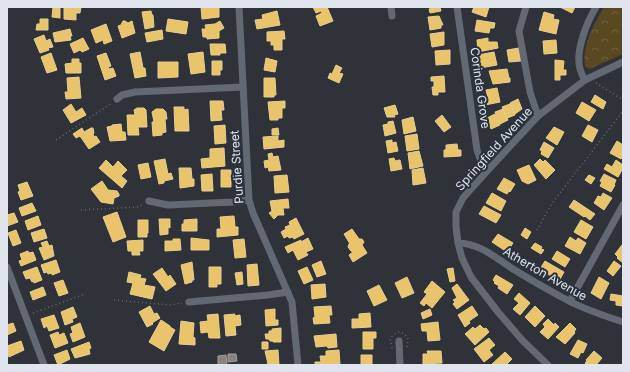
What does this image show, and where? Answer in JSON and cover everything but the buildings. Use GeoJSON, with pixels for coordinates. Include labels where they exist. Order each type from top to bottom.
{"type":"FeatureCollection","features":[{"type":"Feature","properties":{"kind":"street","name":"Purdie Street"},"geometry":{"type":"LineString","coordinates":[[239,7],[249,200],[252,213],[288,292],[294,311],[298,365]]}},
{"type":"Feature","properties":{"kind":"street"},"geometry":{"type":"LineString","coordinates":[[391,7],[392,16]]}},
{"type":"Feature","properties":{"kind":"street","name":"Corinda Grove"},"geometry":{"type":"LineString","coordinates":[[457,7],[477,150],[481,161],[489,169]]}},
{"type":"Feature","properties":{"kind":"street"},"geometry":{"type":"LineString","coordinates":[[526,7],[519,31],[530,92],[538,116]]}},
{"type":"Feature","properties":{"kind":"street"},"geometry":{"type":"LineString","coordinates":[[588,79],[580,69],[579,54],[585,30],[596,7]]}},
{"type":"Feature","properties":{"kind":"street","name":"Springfield Avenue"},"geometry":{"type":"LineString","coordinates":[[548,365],[523,341],[471,277],[462,258],[458,243],[456,227],[458,208],[463,198],[538,116],[588,79],[623,62]]}},
{"type":"Feature","properties":{"kind":"street"},"geometry":{"type":"LineString","coordinates":[[117,99],[122,95],[135,92],[243,87]]}},
{"type":"Feature","properties":{"kind":"street"},"geometry":{"type":"LineString","coordinates":[[149,201],[168,205],[249,200]]}},
{"type":"Feature","properties":{"kind":"street"},"geometry":{"type":"LineString","coordinates":[[570,301],[623,205]]}},
{"type":"Feature","properties":{"kind":"street","name":"Atherton Avenue"},"geometry":{"type":"LineString","coordinates":[[458,243],[467,243],[478,247],[514,270],[570,301],[586,309],[623,322]]}},
{"type":"Feature","properties":{"kind":"street"},"geometry":{"type":"LineString","coordinates":[[7,267],[44,365]]}},
{"type":"Feature","properties":{"kind":"street"},"geometry":{"type":"LineString","coordinates":[[189,302],[288,292]]}},
{"type":"Feature","properties":{"kind":"street"},"geometry":{"type":"LineString","coordinates":[[398,341],[400,365]]}},
{"type":"Feature","properties":{"kind":"path"},"geometry":{"type":"LineString","coordinates":[[588,79],[623,100]]}},
{"type":"Feature","properties":{"kind":"path"},"geometry":{"type":"LineString","coordinates":[[56,140],[117,99]]}},
{"type":"Feature","properties":{"kind":"path"},"geometry":{"type":"LineString","coordinates":[[537,230],[553,202],[623,110]]}},
{"type":"Feature","properties":{"kind":"path"},"geometry":{"type":"LineString","coordinates":[[81,210],[138,207],[149,201]]}},
{"type":"Feature","properties":{"kind":"path"},"geometry":{"type":"LineString","coordinates":[[25,315],[85,294]]}},
{"type":"Feature","properties":{"kind":"path"},"geometry":{"type":"LineString","coordinates":[[114,300],[170,305],[189,302]]}},
{"type":"Feature","properties":{"kind":"green space"},"geometry":{"type":"Polygon","coordinates":[[[604,7],[623,7],[623,54],[589,69],[585,66],[585,50],[593,28],[604,7]]]}}]}
